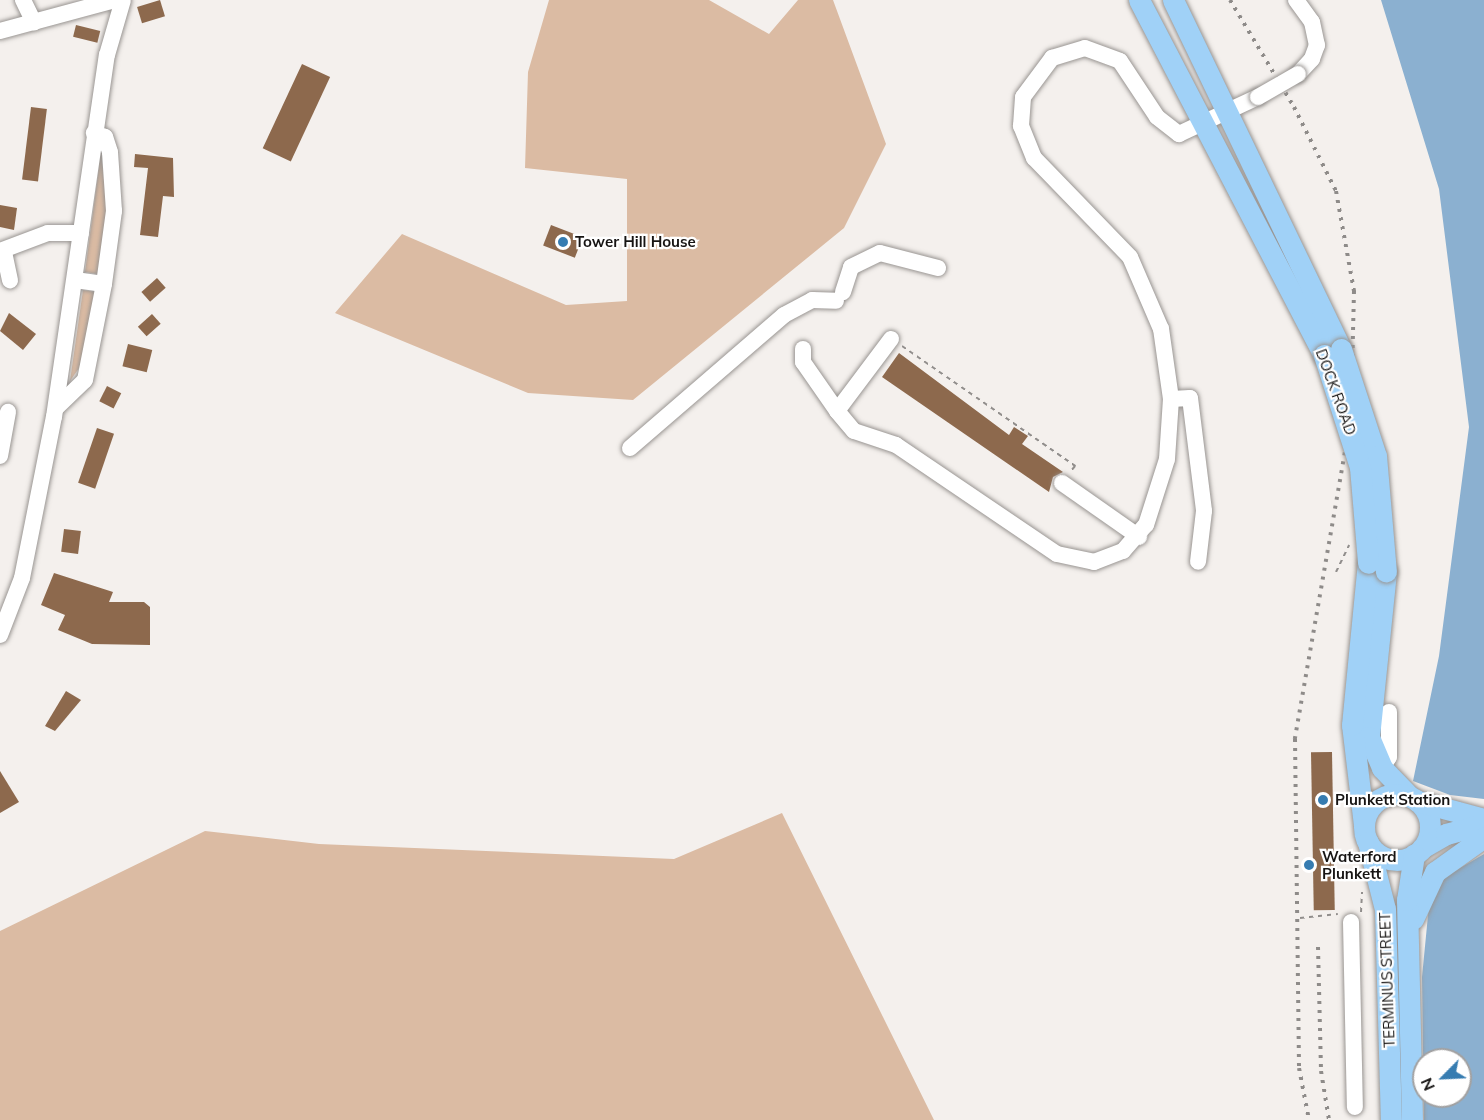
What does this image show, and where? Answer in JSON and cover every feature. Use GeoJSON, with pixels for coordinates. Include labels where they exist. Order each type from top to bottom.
{"type":"FeatureCollection","features":[{"type":"Feature","properties":{"kind":"main road","name":"DOCK ROAD"},"geometry":{"type":"LineString","coordinates":[[1139,0],[1203,124],[1332,352]]}},
{"type":"Feature","properties":{"kind":"main road","name":"DOCK ROAD"},"geometry":{"type":"LineString","coordinates":[[1173,0],[1226,112],[1376,456],[1377,567],[1368,729],[1382,768],[1408,794]]}},
{"type":"Feature","properties":{"kind":"main road","name":"DOCK ROAD"},"geometry":{"type":"LineString","coordinates":[[1365,826],[1352,725],[1377,567]]}},
{"type":"Feature","properties":{"kind":"main road"},"geometry":{"type":"LineString","coordinates":[[1408,794],[1430,827],[1418,851]]}},
{"type":"Feature","properties":{"kind":"main road"},"geometry":{"type":"LineString","coordinates":[[1484,819],[1408,794],[1379,799],[1365,826],[1385,857],[1418,851],[1446,834],[1484,824]]}},
{"type":"Feature","properties":{"kind":"main road","name":"TERMINUS STREET"},"geometry":{"type":"LineString","coordinates":[[1365,826],[1383,897],[1391,1120]]}},
{"type":"Feature","properties":{"kind":"main road"},"geometry":{"type":"LineString","coordinates":[[1409,958],[1425,885],[1450,857],[1484,837]]}},
{"type":"Feature","properties":{"kind":"main road","name":"TERMINUS STREET"},"geometry":{"type":"LineString","coordinates":[[1412,1120],[1407,889],[1418,851]]}},
{"type":"Feature","properties":{"kind":"street"},"geometry":{"type":"LineString","coordinates":[[23,0],[34,23]]}},
{"type":"Feature","properties":{"kind":"street"},"geometry":{"type":"LineString","coordinates":[[0,32],[115,0]]}},
{"type":"Feature","properties":{"kind":"street"},"geometry":{"type":"LineString","coordinates":[[1,631],[22,578],[56,408],[94,133],[123,0]]}},
{"type":"Feature","properties":{"kind":"street"},"geometry":{"type":"LineString","coordinates":[[803,349],[803,362],[837,411],[858,434],[896,446],[1064,557],[1099,562],[1139,537],[1163,477],[1172,399],[1161,329],[1144,282],[1121,246],[1034,158],[1021,126],[1021,106],[1043,65],[1062,52],[1086,48],[1120,61],[1171,131],[1182,134],[1258,97],[1298,74],[1312,59],[1317,45],[1312,22],[1296,0]]}},
{"type":"Feature","properties":{"kind":"street"},"geometry":{"type":"LineString","coordinates":[[56,408],[85,380],[104,284],[114,211],[110,152],[105,137],[94,133]]}},
{"type":"Feature","properties":{"kind":"street"},"geometry":{"type":"LineString","coordinates":[[10,280],[2,252],[48,233],[81,233]]}},
{"type":"Feature","properties":{"kind":"street"},"geometry":{"type":"LineString","coordinates":[[630,448],[784,315],[812,300],[840,297],[851,267],[880,253],[938,268]]}},
{"type":"Feature","properties":{"kind":"street"},"geometry":{"type":"LineString","coordinates":[[75,280],[104,284]]}},
{"type":"Feature","properties":{"kind":"street"},"geometry":{"type":"LineString","coordinates":[[837,411],[891,339]]}},
{"type":"Feature","properties":{"kind":"street"},"geometry":{"type":"LineString","coordinates":[[819,384],[829,370]]}},
{"type":"Feature","properties":{"kind":"street"},"geometry":{"type":"LineString","coordinates":[[1172,399],[1190,398],[1204,511],[1198,562]]}},
{"type":"Feature","properties":{"kind":"street"},"geometry":{"type":"LineString","coordinates":[[0,456],[8,412]]}},
{"type":"Feature","properties":{"kind":"street"},"geometry":{"type":"LineString","coordinates":[[1062,483],[1139,537]]}},
{"type":"Feature","properties":{"kind":"street"},"geometry":{"type":"LineString","coordinates":[[1382,768],[1389,757],[1389,712]]}},
{"type":"Feature","properties":{"kind":"street"},"geometry":{"type":"LineString","coordinates":[[1346,917],[1355,1107]]}},
{"type":"Feature","properties":{"kind":"path"},"geometry":{"type":"LineString","coordinates":[[891,339],[1075,466],[1062,483]]}},
{"type":"Feature","properties":{"kind":"path"},"geometry":{"type":"LineString","coordinates":[[1336,572],[1352,540]]}},
{"type":"Feature","properties":{"kind":"path"},"geometry":{"type":"LineString","coordinates":[[1300,918],[1346,917]]}},
{"type":"Feature","properties":{"kind":"shaded area"},"geometry":{"type":"Polygon","coordinates":[[[549,0],[709,0],[769,34],[798,0],[833,0],[886,144],[844,228],[633,400],[528,393],[335,313],[402,234],[566,305],[627,301],[627,179],[525,168],[528,72],[549,0]]]}},
{"type":"Feature","properties":{"kind":"shaded area"},"geometry":{"type":"Polygon","coordinates":[[[101,152],[107,207],[98,274],[85,272],[101,152]]]}},
{"type":"Feature","properties":{"kind":"shaded area"},"geometry":{"type":"Polygon","coordinates":[[[83,290],[96,292],[84,361],[70,381],[83,290]]]}},
{"type":"Feature","properties":{"kind":"shaded area"},"geometry":{"type":"Polygon","coordinates":[[[782,813],[934,1120],[0,1120],[0,931],[205,831],[319,844],[674,859],[782,813]]]}},
{"type":"Feature","properties":{"kind":"water"},"geometry":{"type":"Polygon","coordinates":[[[1381,0],[1484,0],[1484,799],[1450,795],[1413,781],[1439,656],[1469,427],[1439,189],[1381,0]]]}},
{"type":"Feature","properties":{"kind":"water"},"geometry":{"type":"Polygon","coordinates":[[[1484,854],[1484,1120],[1424,1120],[1424,1108],[1472,1108],[1472,1048],[1423,1048],[1422,977],[1429,905],[1443,878],[1484,854]]]}},
{"type":"Feature","properties":{"kind":"building"},"geometry":{"type":"Polygon","coordinates":[[[160,0],[165,16],[142,23],[137,7],[160,0]]]}},
{"type":"Feature","properties":{"kind":"building"},"geometry":{"type":"Polygon","coordinates":[[[76,25],[100,31],[97,43],[73,37],[76,25]]]}},
{"type":"Feature","properties":{"kind":"building"},"geometry":{"type":"Polygon","coordinates":[[[302,64],[330,77],[291,161],[263,148],[302,64]]]}},
{"type":"Feature","properties":{"kind":"building"},"geometry":{"type":"Polygon","coordinates":[[[31,107],[47,109],[38,181],[22,179],[31,107]]]}},
{"type":"Feature","properties":{"kind":"building"},"geometry":{"type":"Polygon","coordinates":[[[135,154],[173,158],[174,197],[163,196],[158,237],[140,235],[148,168],[134,167],[135,154]]]}},
{"type":"Feature","properties":{"kind":"building"},"geometry":{"type":"Polygon","coordinates":[[[0,205],[17,208],[14,230],[0,227],[0,205]]]}},
{"type":"Feature","properties":{"kind":"building","name":"Tower Hill House"},"geometry":{"type":"Polygon","coordinates":[[[551,225],[583,237],[575,258],[543,246],[551,225]]]}},
{"type":"Feature","properties":{"kind":"building"},"geometry":{"type":"Polygon","coordinates":[[[157,278],[166,288],[150,302],[141,292],[157,278]]]}},
{"type":"Feature","properties":{"kind":"building"},"geometry":{"type":"Polygon","coordinates":[[[9,313],[36,334],[23,350],[0,331],[9,313]]]}},
{"type":"Feature","properties":{"kind":"building"},"geometry":{"type":"Polygon","coordinates":[[[152,314],[161,324],[147,336],[138,327],[152,314]]]}},
{"type":"Feature","properties":{"kind":"building"},"geometry":{"type":"Polygon","coordinates":[[[128,344],[152,350],[147,372],[122,366],[128,344]]]}},
{"type":"Feature","properties":{"kind":"building"},"geometry":{"type":"Polygon","coordinates":[[[899,353],[1009,435],[1014,427],[1028,436],[1022,444],[1063,472],[1053,477],[1049,492],[882,377],[899,353]]]}},
{"type":"Feature","properties":{"kind":"building"},"geometry":{"type":"Polygon","coordinates":[[[107,386],[121,393],[114,408],[99,401],[107,386]]]}},
{"type":"Feature","properties":{"kind":"building"},"geometry":{"type":"Polygon","coordinates":[[[97,428],[114,434],[95,489],[78,483],[97,428]]]}},
{"type":"Feature","properties":{"kind":"building"},"geometry":{"type":"Polygon","coordinates":[[[64,529],[81,531],[78,554],[61,552],[64,529]]]}},
{"type":"Feature","properties":{"kind":"building"},"geometry":{"type":"Polygon","coordinates":[[[54,573],[113,592],[109,602],[144,602],[150,607],[150,645],[92,644],[58,630],[65,615],[41,605],[54,573]]]}},
{"type":"Feature","properties":{"kind":"building"},"geometry":{"type":"Polygon","coordinates":[[[66,691],[81,700],[55,731],[45,726],[66,691]]]}},
{"type":"Feature","properties":{"kind":"building","name":"Plunkett Station"},"geometry":{"type":"Polygon","coordinates":[[[1311,752],[1332,752],[1335,910],[1314,910],[1311,752]]]}},
{"type":"Feature","properties":{"kind":"building"},"geometry":{"type":"Polygon","coordinates":[[[0,771],[19,802],[0,813],[0,771]]]}},
{"type":"Feature","properties":{"kind":"railway"},"geometry":{"type":"LineString","coordinates":[[1230,0],[1294,107],[1336,191],[1354,291],[1351,417],[1295,739],[1299,1068],[1309,1120]]}},
{"type":"Feature","properties":{"kind":"railway"},"geometry":{"type":"LineString","coordinates":[[1318,947],[1321,1071],[1329,1120]]}},
{"type":"Feature","properties":{"kind":"place","name":"Tower Hill House"},"geometry":{"type":"Point","coordinates":[563,242]}},
{"type":"Feature","properties":{"kind":"place","name":"Plunkett Station"},"geometry":{"type":"Point","coordinates":[1323,800]}},
{"type":"Feature","properties":{"kind":"place","name":"Waterford Plunkett"},"geometry":{"type":"Point","coordinates":[1309,865]}}]}
